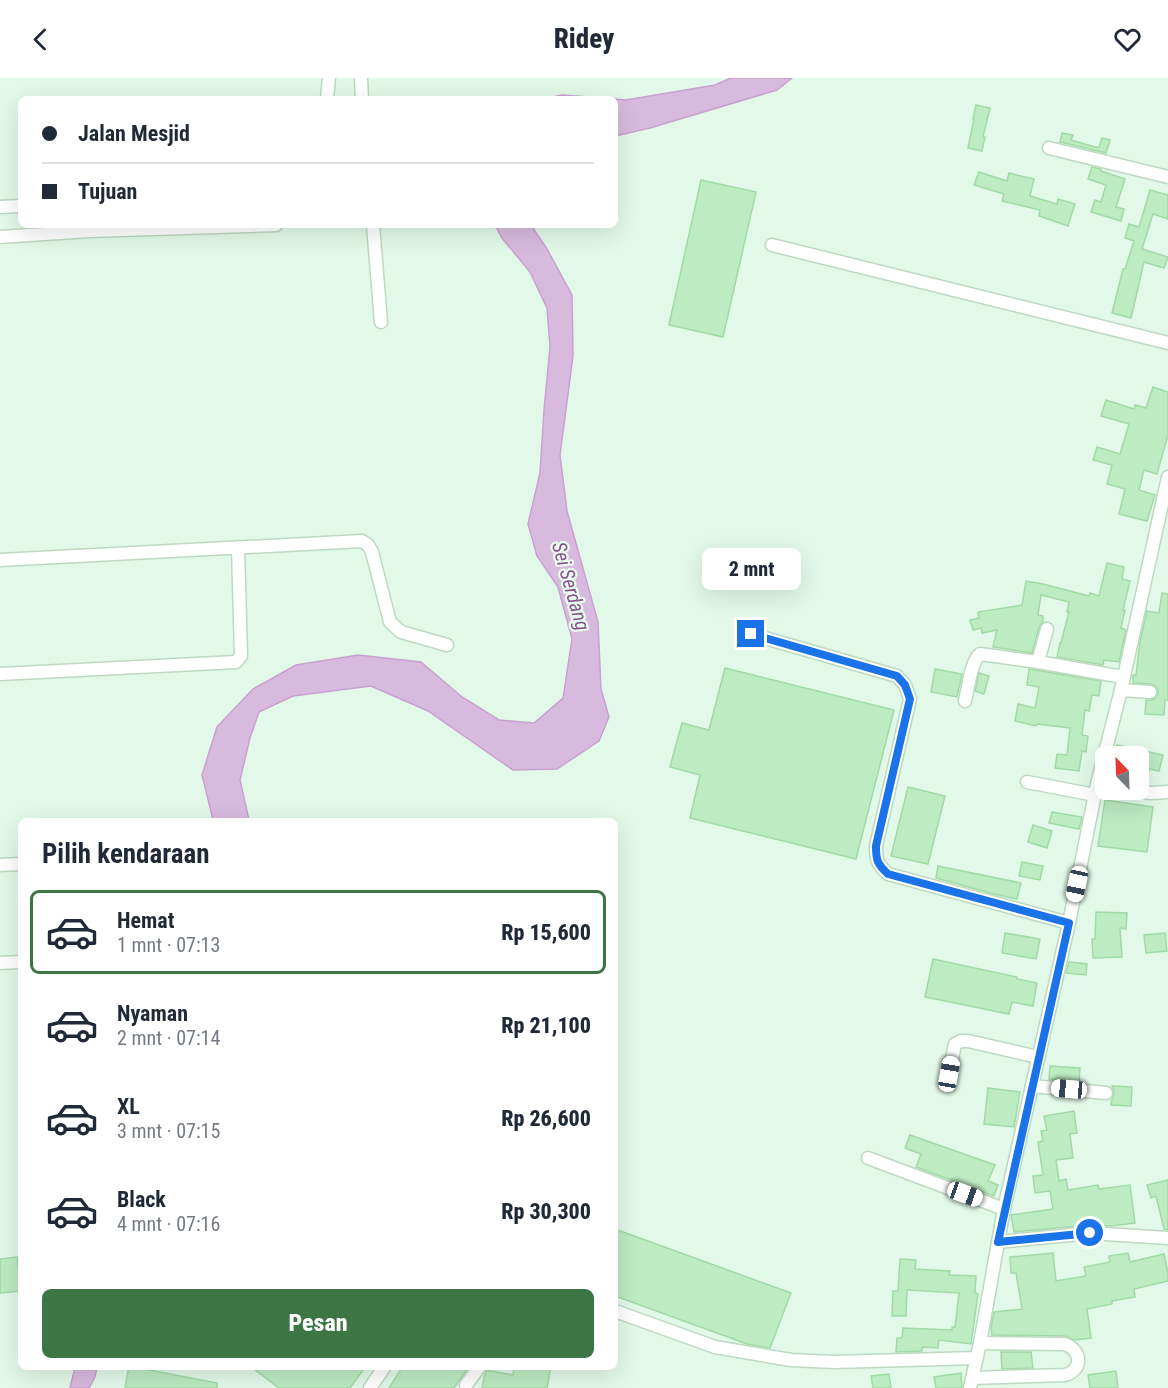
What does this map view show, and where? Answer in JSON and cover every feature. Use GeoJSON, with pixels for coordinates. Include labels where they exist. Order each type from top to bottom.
{"type":"FeatureCollection","features":[{"type":"Feature","properties":{"kind":"street"},"geometry":{"type":"LineString","coordinates":[[327,96],[329,78]]}},
{"type":"Feature","properties":{"kind":"street"},"geometry":{"type":"LineString","coordinates":[[361,78],[362,96]]}},
{"type":"Feature","properties":{"kind":"street"},"geometry":{"type":"LineString","coordinates":[[1048,148],[1168,177]]}},
{"type":"Feature","properties":{"kind":"street"},"geometry":{"type":"LineString","coordinates":[[0,207],[18,206]]}},
{"type":"Feature","properties":{"kind":"street"},"geometry":{"type":"LineString","coordinates":[[0,237],[182,228]]}},
{"type":"Feature","properties":{"kind":"street"},"geometry":{"type":"LineString","coordinates":[[373,228],[381,322]]}},
{"type":"Feature","properties":{"kind":"street"},"geometry":{"type":"LineString","coordinates":[[771,245],[1168,343]]}},
{"type":"Feature","properties":{"kind":"street"},"geometry":{"type":"LineString","coordinates":[[1108,746],[1168,477]]}},
{"type":"Feature","properties":{"kind":"street"},"geometry":{"type":"LineString","coordinates":[[0,560],[362,541],[372,552],[390,622],[401,632],[447,645]]}},
{"type":"Feature","properties":{"kind":"street"},"geometry":{"type":"LineString","coordinates":[[0,674],[236,662],[242,656],[238,548]]}},
{"type":"Feature","properties":{"kind":"street"},"geometry":{"type":"LineString","coordinates":[[1038,662],[1047,629]]}},
{"type":"Feature","properties":{"kind":"street"},"geometry":{"type":"LineString","coordinates":[[751,634],[897,676],[905,685],[910,699],[876,846],[877,861],[881,868],[888,874],[1069,923]]}},
{"type":"Feature","properties":{"kind":"street"},"geometry":{"type":"LineString","coordinates":[[965,701],[978,654],[986,653],[1123,677]]}},
{"type":"Feature","properties":{"kind":"street"},"geometry":{"type":"LineString","coordinates":[[1120,690],[1150,692]]}},
{"type":"Feature","properties":{"kind":"street"},"geometry":{"type":"LineString","coordinates":[[1027,782],[1095,788]]}},
{"type":"Feature","properties":{"kind":"street"},"geometry":{"type":"LineString","coordinates":[[1149,792],[1168,792]]}},
{"type":"Feature","properties":{"kind":"street"},"geometry":{"type":"LineString","coordinates":[[980,1343],[1065,1344],[1071,1346],[1077,1354],[1078,1365],[1076,1370],[1065,1375],[971,1383],[1004,1209],[1096,800]]}},
{"type":"Feature","properties":{"kind":"street"},"geometry":{"type":"LineString","coordinates":[[0,865],[18,864]]}},
{"type":"Feature","properties":{"kind":"street"},"geometry":{"type":"LineString","coordinates":[[0,963],[18,962]]}},
{"type":"Feature","properties":{"kind":"street"},"geometry":{"type":"LineString","coordinates":[[949,1074],[955,1044],[962,1041],[1038,1057]]}},
{"type":"Feature","properties":{"kind":"street"},"geometry":{"type":"LineString","coordinates":[[1032,1086],[1106,1093]]}},
{"type":"Feature","properties":{"kind":"street"},"geometry":{"type":"LineString","coordinates":[[867,1158],[1004,1209]]}},
{"type":"Feature","properties":{"kind":"street"},"geometry":{"type":"LineString","coordinates":[[998,1242],[1090,1233],[1168,1238]]}},
{"type":"Feature","properties":{"kind":"street"},"geometry":{"type":"LineString","coordinates":[[618,1312],[715,1347],[790,1360],[834,1362],[977,1358]]}},
{"type":"Feature","properties":{"kind":"street"},"geometry":{"type":"LineString","coordinates":[[370,1388],[382,1370]]}},
{"type":"Feature","properties":{"kind":"street"},"geometry":{"type":"LineString","coordinates":[[466,1385],[477,1370]]}},
{"type":"Feature","properties":{"kind":"water"},"geometry":{"type":"Polygon","coordinates":[[[731,78],[792,78],[777,90],[618,135],[618,99],[626,100],[715,85],[731,78]]]}},
{"type":"Feature","properties":{"kind":"water","name":"Sei Serdang"},"geometry":{"type":"Polygon","coordinates":[[[497,228],[533,228],[572,295],[573,356],[560,455],[567,511],[598,622],[601,689],[609,717],[599,741],[557,769],[513,770],[428,711],[371,686],[293,696],[259,712],[240,780],[249,818],[213,818],[202,775],[217,727],[253,689],[296,665],[358,655],[421,662],[462,697],[499,720],[534,723],[563,698],[572,639],[558,587],[537,556],[528,524],[540,473],[550,347],[547,308],[530,272],[497,228]]]}},
{"type":"Feature","properties":{"kind":"water"},"geometry":{"type":"Polygon","coordinates":[[[74,1370],[96,1370],[89,1388],[70,1388],[74,1370]]]}},
{"type":"Feature","properties":{"kind":"building"},"geometry":{"type":"Polygon","coordinates":[[[976,105],[990,108],[982,151],[968,148],[976,105]]]}},
{"type":"Feature","properties":{"kind":"building"},"geometry":{"type":"Polygon","coordinates":[[[1062,133],[1073,135],[1071,140],[1095,147],[1099,147],[1102,138],[1110,140],[1106,153],[1060,142],[1062,133]]]}},
{"type":"Feature","properties":{"kind":"building"},"geometry":{"type":"Polygon","coordinates":[[[1092,167],[1125,179],[1116,207],[1124,209],[1121,221],[1091,212],[1095,200],[1101,202],[1106,185],[1088,179],[1092,167]]]}},
{"type":"Feature","properties":{"kind":"building"},"geometry":{"type":"Polygon","coordinates":[[[979,172],[1007,181],[1009,173],[1034,179],[1030,196],[1057,204],[1058,199],[1075,204],[1068,226],[1039,216],[1040,210],[1002,201],[1004,194],[974,185],[979,172]]]}},
{"type":"Feature","properties":{"kind":"building"},"geometry":{"type":"Polygon","coordinates":[[[701,180],[756,192],[723,337],[669,325],[701,180]]]}},
{"type":"Feature","properties":{"kind":"building"},"geometry":{"type":"Polygon","coordinates":[[[1150,190],[1168,195],[1168,219],[1153,214],[1142,249],[1168,257],[1164,268],[1144,262],[1131,318],[1112,313],[1123,269],[1125,269],[1134,241],[1125,238],[1129,224],[1139,227],[1150,190]]]}},
{"type":"Feature","properties":{"kind":"building"},"geometry":{"type":"Polygon","coordinates":[[[1153,387],[1168,392],[1168,435],[1157,474],[1144,470],[1139,490],[1155,495],[1147,521],[1119,514],[1125,489],[1107,484],[1112,465],[1093,460],[1097,447],[1120,454],[1129,424],[1101,416],[1106,400],[1134,409],[1135,405],[1146,408],[1153,387]]]}},
{"type":"Feature","properties":{"kind":"building"},"geometry":{"type":"Polygon","coordinates":[[[1107,563],[1124,567],[1122,579],[1130,581],[1123,610],[1125,610],[1121,628],[1126,630],[1119,662],[1104,660],[1103,665],[1057,657],[1069,612],[1067,612],[1069,602],[1041,595],[1038,615],[1043,616],[1043,622],[1039,627],[1032,653],[993,647],[997,630],[982,633],[981,628],[973,630],[970,620],[979,618],[978,612],[1022,605],[1026,581],[1089,596],[1090,593],[1099,596],[1107,563]]]}},
{"type":"Feature","properties":{"kind":"building"},"geometry":{"type":"Polygon","coordinates":[[[1162,593],[1168,594],[1168,700],[1165,700],[1164,715],[1145,714],[1146,700],[1153,700],[1158,689],[1151,684],[1133,683],[1133,675],[1136,675],[1140,641],[1147,611],[1159,613],[1162,593]]]}},
{"type":"Feature","properties":{"kind":"building"},"geometry":{"type":"Polygon","coordinates":[[[725,668],[894,710],[856,859],[690,818],[700,775],[670,767],[682,723],[709,730],[725,668]]]}},
{"type":"Feature","properties":{"kind":"building"},"geometry":{"type":"Polygon","coordinates":[[[935,669],[962,674],[957,697],[931,692],[935,669]]]}},
{"type":"Feature","properties":{"kind":"building"},"geometry":{"type":"Polygon","coordinates":[[[1029,669],[1101,681],[1099,696],[1092,695],[1089,711],[1085,710],[1082,735],[1088,736],[1086,752],[1082,751],[1079,771],[1055,768],[1057,754],[1067,755],[1070,728],[1037,724],[1036,726],[1015,721],[1018,704],[1035,708],[1039,687],[1027,685],[1029,669]]]}},
{"type":"Feature","properties":{"kind":"building"},"geometry":{"type":"Polygon","coordinates":[[[979,673],[989,676],[984,694],[975,691],[979,673]]]}},
{"type":"Feature","properties":{"kind":"building"},"geometry":{"type":"Polygon","coordinates":[[[1149,752],[1163,755],[1159,771],[1149,769],[1149,752]]]}},
{"type":"Feature","properties":{"kind":"building"},"geometry":{"type":"Polygon","coordinates":[[[908,787],[945,796],[928,864],[891,856],[908,787]]]}},
{"type":"Feature","properties":{"kind":"building"},"geometry":{"type":"Polygon","coordinates":[[[1105,800],[1153,807],[1147,852],[1098,846],[1105,800]]]}},
{"type":"Feature","properties":{"kind":"building"},"geometry":{"type":"Polygon","coordinates":[[[1052,812],[1082,817],[1079,829],[1049,823],[1052,812]]]}},
{"type":"Feature","properties":{"kind":"building"},"geometry":{"type":"Polygon","coordinates":[[[1033,825],[1052,831],[1047,848],[1028,842],[1033,825]]]}},
{"type":"Feature","properties":{"kind":"building"},"geometry":{"type":"Polygon","coordinates":[[[1022,862],[1043,866],[1040,880],[1019,876],[1022,862]]]}},
{"type":"Feature","properties":{"kind":"building"},"geometry":{"type":"Polygon","coordinates":[[[938,866],[1021,883],[1017,899],[936,878],[938,866]]]}},
{"type":"Feature","properties":{"kind":"building"},"geometry":{"type":"Polygon","coordinates":[[[1096,912],[1127,913],[1126,929],[1120,928],[1122,957],[1093,958],[1092,939],[1095,939],[1096,912]]]}},
{"type":"Feature","properties":{"kind":"building"},"geometry":{"type":"Polygon","coordinates":[[[1005,933],[1040,939],[1036,959],[1002,953],[1005,933]]]}},
{"type":"Feature","properties":{"kind":"building"},"geometry":{"type":"Polygon","coordinates":[[[1165,933],[1167,951],[1146,953],[1144,935],[1165,933]]]}},
{"type":"Feature","properties":{"kind":"building"},"geometry":{"type":"Polygon","coordinates":[[[933,959],[1037,983],[1033,1006],[1012,1002],[1009,1014],[925,997],[933,959]]]}},
{"type":"Feature","properties":{"kind":"building"},"geometry":{"type":"Polygon","coordinates":[[[1069,962],[1087,964],[1086,975],[1066,973],[1069,962]]]}},
{"type":"Feature","properties":{"kind":"building"},"geometry":{"type":"Polygon","coordinates":[[[1050,1066],[1080,1068],[1079,1082],[1049,1079],[1050,1066]]]}},
{"type":"Feature","properties":{"kind":"building"},"geometry":{"type":"Polygon","coordinates":[[[1112,1086],[1132,1087],[1131,1106],[1111,1105],[1114,1093],[1112,1086]]]}},
{"type":"Feature","properties":{"kind":"building"},"geometry":{"type":"Polygon","coordinates":[[[988,1088],[1020,1092],[1014,1127],[984,1124],[988,1088]]]}},
{"type":"Feature","properties":{"kind":"building"},"geometry":{"type":"Polygon","coordinates":[[[1074,1111],[1077,1133],[1070,1134],[1073,1158],[1056,1160],[1059,1181],[1066,1179],[1068,1190],[1098,1185],[1099,1189],[1130,1185],[1135,1223],[1014,1232],[1011,1215],[1053,1209],[1050,1191],[1035,1193],[1033,1176],[1043,1175],[1038,1142],[1043,1141],[1041,1131],[1047,1130],[1044,1116],[1074,1111]]]}},
{"type":"Feature","properties":{"kind":"building"},"geometry":{"type":"Polygon","coordinates":[[[910,1135],[995,1165],[988,1181],[998,1185],[994,1196],[916,1167],[921,1154],[905,1148],[910,1135]]]}},
{"type":"Feature","properties":{"kind":"building"},"geometry":{"type":"Polygon","coordinates":[[[1168,1180],[1168,1230],[1164,1229],[1156,1196],[1151,1198],[1147,1185],[1168,1180]]]}},
{"type":"Feature","properties":{"kind":"building"},"geometry":{"type":"Polygon","coordinates":[[[618,1230],[791,1293],[770,1348],[747,1344],[618,1297],[618,1230]]]}},
{"type":"Feature","properties":{"kind":"building"},"geometry":{"type":"Polygon","coordinates":[[[1053,1253],[1056,1281],[1086,1276],[1084,1267],[1110,1262],[1109,1256],[1128,1253],[1130,1262],[1164,1254],[1168,1281],[1134,1289],[1135,1297],[1087,1309],[1091,1338],[1074,1340],[1065,1336],[992,1335],[994,1312],[1022,1309],[1016,1273],[1011,1273],[1010,1257],[1053,1253]]]}},
{"type":"Feature","properties":{"kind":"building"},"geometry":{"type":"Polygon","coordinates":[[[17,1257],[18,1291],[0,1293],[0,1259],[17,1257]]]}},
{"type":"Feature","properties":{"kind":"building"},"geometry":{"type":"Polygon","coordinates":[[[900,1259],[916,1260],[915,1269],[950,1271],[949,1275],[976,1276],[975,1293],[978,1294],[971,1344],[939,1340],[938,1348],[922,1347],[922,1351],[896,1352],[897,1338],[902,1338],[903,1328],[952,1330],[952,1327],[955,1327],[959,1293],[907,1290],[906,1316],[892,1316],[893,1291],[898,1291],[900,1259]]]}},
{"type":"Feature","properties":{"kind":"building"},"geometry":{"type":"Polygon","coordinates":[[[1001,1352],[1031,1352],[1033,1368],[1002,1369],[1001,1352]]]}},
{"type":"Feature","properties":{"kind":"building"},"geometry":{"type":"Polygon","coordinates":[[[128,1370],[150,1370],[217,1383],[217,1388],[125,1388],[128,1370]]]}},
{"type":"Feature","properties":{"kind":"building"},"geometry":{"type":"Polygon","coordinates":[[[255,1370],[363,1370],[350,1388],[279,1388],[255,1370]]]}},
{"type":"Feature","properties":{"kind":"building"},"geometry":{"type":"Polygon","coordinates":[[[400,1370],[466,1370],[454,1388],[389,1388],[400,1370]]]}},
{"type":"Feature","properties":{"kind":"building"},"geometry":{"type":"Polygon","coordinates":[[[487,1370],[513,1375],[514,1370],[550,1370],[547,1388],[482,1388],[487,1370]]]}},
{"type":"Feature","properties":{"kind":"building"},"geometry":{"type":"Polygon","coordinates":[[[1116,1371],[1118,1388],[1090,1388],[1088,1375],[1116,1371]]]}},
{"type":"Feature","properties":{"kind":"building"},"geometry":{"type":"Polygon","coordinates":[[[961,1373],[962,1388],[936,1388],[934,1377],[961,1373]]]}},
{"type":"Feature","properties":{"kind":"building"},"geometry":{"type":"Polygon","coordinates":[[[889,1374],[891,1388],[873,1388],[871,1376],[889,1374]]]}},
{"type":"Feature","properties":{"kind":"route"},"geometry":{"type":"LineString","coordinates":[[751,634],[897,676],[905,685],[910,699],[876,846],[877,861],[881,868],[888,874],[1069,923],[998,1242],[1090,1233]]}}]}
